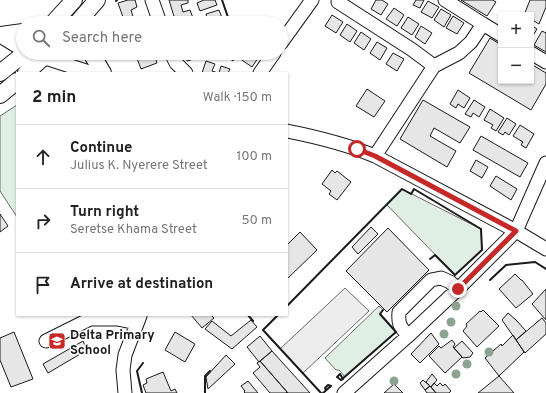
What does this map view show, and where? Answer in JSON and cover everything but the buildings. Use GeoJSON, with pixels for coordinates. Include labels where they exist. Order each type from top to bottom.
{"type":"FeatureCollection","features":[{"type":"Feature","properties":{"kind":"main road"},"geometry":{"type":"LineString","coordinates":[[59,16],[74,0]]}},
{"type":"Feature","properties":{"kind":"main road"},"geometry":{"type":"LineString","coordinates":[[84,16],[97,0]]}},
{"type":"Feature","properties":{"kind":"main road"},"geometry":{"type":"LineString","coordinates":[[0,36],[16,33]]}},
{"type":"Feature","properties":{"kind":"main road"},"geometry":{"type":"LineString","coordinates":[[0,73],[17,60]]}},
{"type":"Feature","properties":{"kind":"main road"},"geometry":{"type":"LineString","coordinates":[[27,72],[36,60]]}},
{"type":"Feature","properties":{"kind":"main road"},"geometry":{"type":"LineString","coordinates":[[95,60],[102,72]]}},
{"type":"Feature","properties":{"kind":"main road"},"geometry":{"type":"LineString","coordinates":[[0,95],[16,82]]}},
{"type":"Feature","properties":{"kind":"street"},"geometry":{"type":"LineString","coordinates":[[152,0],[158,16]]}},
{"type":"Feature","properties":{"kind":"street"},"geometry":{"type":"LineString","coordinates":[[288,33],[312,0]]}},
{"type":"Feature","properties":{"kind":"street"},"geometry":{"type":"LineString","coordinates":[[445,0],[498,33]]}},
{"type":"Feature","properties":{"kind":"street"},"geometry":{"type":"LineString","coordinates":[[338,2],[411,49],[434,66]]}},
{"type":"Feature","properties":{"kind":"street"},"geometry":{"type":"LineString","coordinates":[[375,156],[434,66],[459,53],[471,42],[483,24]]}},
{"type":"Feature","properties":{"kind":"street"},"geometry":{"type":"LineString","coordinates":[[0,36],[16,46]]}},
{"type":"Feature","properties":{"kind":"street"},"geometry":{"type":"LineString","coordinates":[[534,55],[546,62]]}},
{"type":"Feature","properties":{"kind":"street"},"geometry":{"type":"LineString","coordinates":[[57,60],[89,72]]}},
{"type":"Feature","properties":{"kind":"street"},"geometry":{"type":"LineString","coordinates":[[174,60],[185,72]]}},
{"type":"Feature","properties":{"kind":"street"},"geometry":{"type":"LineString","coordinates":[[261,72],[269,60]]}},
{"type":"Feature","properties":{"kind":"street"},"geometry":{"type":"LineString","coordinates":[[288,131],[322,138],[375,156],[516,231],[546,249]]}},
{"type":"Feature","properties":{"kind":"street"},"geometry":{"type":"LineString","coordinates":[[344,393],[458,289],[516,231],[546,163]]}},
{"type":"Feature","properties":{"kind":"street"},"geometry":{"type":"LineString","coordinates":[[408,336],[399,321],[399,312],[431,280],[441,278],[450,282],[458,289]]}},
{"type":"Feature","properties":{"kind":"street"},"geometry":{"type":"LineString","coordinates":[[46,341],[90,320],[139,319],[125,355],[123,370],[125,393]]}},
{"type":"Feature","properties":{"kind":"green space"},"geometry":{"type":"Polygon","coordinates":[[[16,106],[16,215],[0,191],[0,116],[16,106]]]}},
{"type":"Feature","properties":{"kind":"green space"},"geometry":{"type":"Polygon","coordinates":[[[402,189],[481,229],[482,250],[455,275],[387,205],[402,189]]]}},
{"type":"Feature","properties":{"kind":"green space"},"geometry":{"type":"Polygon","coordinates":[[[379,306],[383,310],[380,315],[396,332],[345,377],[325,358],[379,306]]]}},
{"type":"Feature","properties":{"kind":"shaded area"},"geometry":{"type":"Polygon","coordinates":[[[345,288],[369,311],[303,373],[280,349],[345,288]]]}},
{"type":"Feature","properties":{"kind":"wall"},"geometry":{"type":"LineString","coordinates":[[222,0],[228,16]]}},
{"type":"Feature","properties":{"kind":"wall"},"geometry":{"type":"LineString","coordinates":[[288,305],[402,189],[411,194],[414,189],[481,229],[482,250],[455,275],[435,255],[430,259]]}},
{"type":"Feature","properties":{"kind":"wall"},"geometry":{"type":"LineString","coordinates":[[490,280],[506,265],[535,262],[546,269]]}},
{"type":"Feature","properties":{"kind":"wall"},"geometry":{"type":"LineString","coordinates":[[341,380],[396,332],[380,314],[383,310]]}},
{"type":"Feature","properties":{"kind":"wall"},"geometry":{"type":"LineString","coordinates":[[249,316],[253,321]]}},
{"type":"Feature","properties":{"kind":"wall"},"geometry":{"type":"LineString","coordinates":[[277,316],[263,330],[321,393]]}},
{"type":"Feature","properties":{"kind":"wall"},"geometry":{"type":"LineString","coordinates":[[142,393],[137,371],[143,363]]}},
{"type":"Feature","properties":{"kind":"wall"},"geometry":{"type":"LineString","coordinates":[[205,393],[205,376],[210,371]]}},
{"type":"Feature","properties":{"kind":"wall"},"geometry":{"type":"LineString","coordinates":[[340,374],[343,379],[341,380],[337,377],[340,374]]}},
{"type":"Feature","properties":{"kind":"wall"},"geometry":{"type":"LineString","coordinates":[[323,393],[331,386],[328,385],[325,388],[326,390]]}},
{"type":"Feature","properties":{"kind":"place","name":"Delta Primary School"},"geometry":{"type":"Point","coordinates":[57,341]}},
{"type":"Feature","properties":{"kind":"route"},"geometry":{"type":"LineString","coordinates":[[357,149],[375,156],[516,231],[458,289]]}}]}
